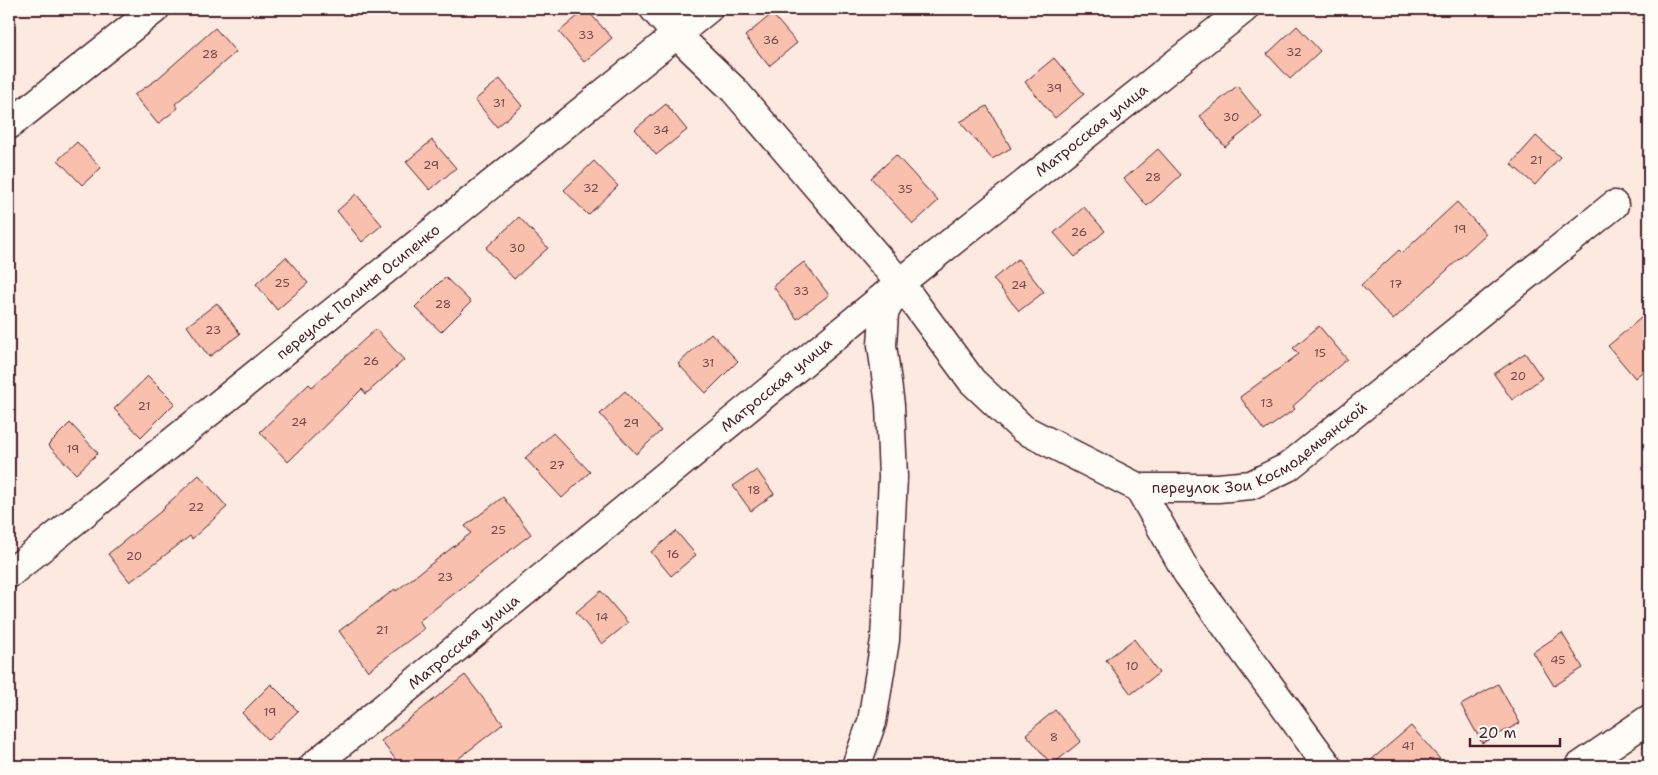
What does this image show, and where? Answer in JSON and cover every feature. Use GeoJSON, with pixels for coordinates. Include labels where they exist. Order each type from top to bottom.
{"type":"FeatureCollection","features":[{"type":"Feature","properties":{"kind":"street"},"geometry":{"type":"LineString","coordinates":[[9,125],[155,9]]}},
{"type":"Feature","properties":{"kind":"street"},"geometry":{"type":"LineString","coordinates":[[654,9],[677,35],[734,90],[900,283],[972,381],[1023,429],[1139,488]]}},
{"type":"Feature","properties":{"kind":"street","name":"переулок Полины Осипенко"},"geometry":{"type":"LineString","coordinates":[[9,574],[708,9]]}},
{"type":"Feature","properties":{"kind":"street","name":"Матросская улица"},"geometry":{"type":"LineString","coordinates":[[313,766],[900,283],[1244,9]]}},
{"type":"Feature","properties":{"kind":"street","name":"переулок Зои Космодемьянской"},"geometry":{"type":"LineString","coordinates":[[1328,766],[1187,573],[1139,488],[1218,488],[1252,485],[1288,467],[1614,205]]}},
{"type":"Feature","properties":{"kind":"street"},"geometry":{"type":"LineString","coordinates":[[856,766],[872,722],[885,640],[893,477],[890,405],[882,345],[884,313],[900,283]]}},
{"type":"Feature","properties":{"kind":"street"},"geometry":{"type":"LineString","coordinates":[[1580,766],[1649,718]]}},
{"type":"Feature","properties":{"kind":"building"},"geometry":{"type":"Polygon","coordinates":[[[586,9],[612,38],[584,62],[559,32],[586,9]]]}},
{"type":"Feature","properties":{"kind":"building"},"geometry":{"type":"Polygon","coordinates":[[[772,14],[797,43],[769,66],[745,36],[772,14]]]}},
{"type":"Feature","properties":{"kind":"building"},"geometry":{"type":"Polygon","coordinates":[[[1297,26],[1320,51],[1290,79],[1267,54],[1297,26]]]}},
{"type":"Feature","properties":{"kind":"building"},"geometry":{"type":"Polygon","coordinates":[[[215,28],[236,52],[175,104],[178,108],[158,124],[134,95],[156,80],[215,28]]]}},
{"type":"Feature","properties":{"kind":"building"},"geometry":{"type":"Polygon","coordinates":[[[1054,58],[1084,94],[1055,118],[1025,82],[1054,58]]]}},
{"type":"Feature","properties":{"kind":"building"},"geometry":{"type":"Polygon","coordinates":[[[500,79],[522,106],[497,127],[475,100],[500,79]]]}},
{"type":"Feature","properties":{"kind":"building"},"geometry":{"type":"Polygon","coordinates":[[[1237,86],[1262,117],[1225,147],[1200,116],[1237,86]]]}},
{"type":"Feature","properties":{"kind":"building"},"geometry":{"type":"Polygon","coordinates":[[[666,104],[687,130],[656,155],[635,129],[666,104]]]}},
{"type":"Feature","properties":{"kind":"building"},"geometry":{"type":"Polygon","coordinates":[[[987,106],[1011,148],[992,159],[960,122],[987,106]]]}},
{"type":"Feature","properties":{"kind":"building"},"geometry":{"type":"Polygon","coordinates":[[[1536,136],[1560,157],[1535,185],[1511,164],[1536,136]]]}},
{"type":"Feature","properties":{"kind":"building"},"geometry":{"type":"Polygon","coordinates":[[[432,140],[456,168],[430,190],[406,162],[432,140]]]}},
{"type":"Feature","properties":{"kind":"building"},"geometry":{"type":"Polygon","coordinates":[[[77,142],[101,168],[82,185],[58,160],[77,142]]]}},
{"type":"Feature","properties":{"kind":"building"},"geometry":{"type":"Polygon","coordinates":[[[1158,149],[1181,175],[1147,206],[1124,179],[1158,149]]]}},
{"type":"Feature","properties":{"kind":"building"},"geometry":{"type":"Polygon","coordinates":[[[896,155],[938,201],[913,224],[871,178],[896,155]]]}},
{"type":"Feature","properties":{"kind":"building"},"geometry":{"type":"Polygon","coordinates":[[[594,161],[618,186],[588,215],[564,190],[594,161]]]}},
{"type":"Feature","properties":{"kind":"building"},"geometry":{"type":"Polygon","coordinates":[[[356,194],[382,225],[362,242],[337,211],[356,194]]]}},
{"type":"Feature","properties":{"kind":"building"},"geometry":{"type":"Polygon","coordinates":[[[1457,202],[1486,234],[1393,320],[1361,285],[1399,250],[1402,253],[1457,202]]]}},
{"type":"Feature","properties":{"kind":"building"},"geometry":{"type":"Polygon","coordinates":[[[1084,207],[1105,231],[1075,257],[1054,233],[1084,207]]]}},
{"type":"Feature","properties":{"kind":"building"},"geometry":{"type":"Polygon","coordinates":[[[519,217],[548,248],[514,279],[486,248],[519,217]]]}},
{"type":"Feature","properties":{"kind":"building"},"geometry":{"type":"Polygon","coordinates":[[[286,257],[308,283],[277,310],[256,284],[286,257]]]}},
{"type":"Feature","properties":{"kind":"building"},"geometry":{"type":"Polygon","coordinates":[[[1018,259],[1044,292],[1019,311],[993,279],[1018,259]]]}},
{"type":"Feature","properties":{"kind":"building"},"geometry":{"type":"Polygon","coordinates":[[[804,262],[829,295],[797,319],[773,286],[804,262]]]}},
{"type":"Feature","properties":{"kind":"building"},"geometry":{"type":"Polygon","coordinates":[[[445,277],[471,302],[441,332],[415,307],[445,277]]]}},
{"type":"Feature","properties":{"kind":"building"},"geometry":{"type":"Polygon","coordinates":[[[217,303],[240,334],[209,357],[187,326],[217,303]]]}},
{"type":"Feature","properties":{"kind":"building"},"geometry":{"type":"Polygon","coordinates":[[[1649,311],[1649,366],[1635,378],[1608,346],[1649,311]]]}},
{"type":"Feature","properties":{"kind":"building"},"geometry":{"type":"Polygon","coordinates":[[[1319,326],[1347,359],[1293,406],[1295,409],[1264,431],[1240,397],[1299,354],[1293,348],[1319,326]]]}},
{"type":"Feature","properties":{"kind":"building"},"geometry":{"type":"Polygon","coordinates":[[[376,329],[404,360],[366,394],[362,389],[288,462],[260,432],[309,384],[312,387],[376,329]]]}},
{"type":"Feature","properties":{"kind":"building"},"geometry":{"type":"Polygon","coordinates":[[[711,333],[738,361],[706,393],[678,364],[711,333]]]}},
{"type":"Feature","properties":{"kind":"building"},"geometry":{"type":"Polygon","coordinates":[[[1525,353],[1542,378],[1512,400],[1494,374],[1525,353]]]}},
{"type":"Feature","properties":{"kind":"building"},"geometry":{"type":"Polygon","coordinates":[[[148,376],[175,403],[141,437],[114,409],[148,376]]]}},
{"type":"Feature","properties":{"kind":"building"},"geometry":{"type":"Polygon","coordinates":[[[625,391],[661,431],[636,454],[600,414],[625,391]]]}},
{"type":"Feature","properties":{"kind":"building"},"geometry":{"type":"Polygon","coordinates":[[[70,423],[98,453],[76,474],[48,445],[70,423]]]}},
{"type":"Feature","properties":{"kind":"building"},"geometry":{"type":"Polygon","coordinates":[[[553,433],[590,472],[562,498],[525,458],[553,433]]]}},
{"type":"Feature","properties":{"kind":"building"},"geometry":{"type":"Polygon","coordinates":[[[757,470],[774,494],[751,511],[733,486],[757,470]]]}},
{"type":"Feature","properties":{"kind":"building"},"geometry":{"type":"Polygon","coordinates":[[[199,475],[227,507],[192,539],[190,536],[130,582],[108,554],[165,508],[199,475]]]}},
{"type":"Feature","properties":{"kind":"building"},"geometry":{"type":"Polygon","coordinates":[[[503,497],[531,534],[419,621],[424,629],[368,671],[339,631],[395,589],[396,591],[471,533],[465,526],[503,497]]]}},
{"type":"Feature","properties":{"kind":"building"},"geometry":{"type":"Polygon","coordinates":[[[676,531],[696,555],[671,576],[651,552],[676,531]]]}},
{"type":"Feature","properties":{"kind":"building"},"geometry":{"type":"Polygon","coordinates":[[[601,591],[628,623],[602,644],[576,612],[601,591]]]}},
{"type":"Feature","properties":{"kind":"building"},"geometry":{"type":"Polygon","coordinates":[[[1562,633],[1583,668],[1554,686],[1533,652],[1562,633]]]}},
{"type":"Feature","properties":{"kind":"building"},"geometry":{"type":"Polygon","coordinates":[[[1134,639],[1159,673],[1131,694],[1106,660],[1134,639]]]}},
{"type":"Feature","properties":{"kind":"building"},"geometry":{"type":"Polygon","coordinates":[[[465,675],[503,724],[449,766],[401,766],[381,741],[465,675]]]}},
{"type":"Feature","properties":{"kind":"building"},"geometry":{"type":"Polygon","coordinates":[[[271,684],[298,711],[268,740],[242,713],[271,684]]]}},
{"type":"Feature","properties":{"kind":"building"},"geometry":{"type":"Polygon","coordinates":[[[1498,684],[1520,723],[1482,743],[1461,705],[1498,684]]]}},
{"type":"Feature","properties":{"kind":"building"},"geometry":{"type":"Polygon","coordinates":[[[1055,710],[1081,741],[1052,765],[1026,734],[1055,710]]]}},
{"type":"Feature","properties":{"kind":"building"},"geometry":{"type":"Polygon","coordinates":[[[1411,726],[1446,766],[1364,766],[1411,726]]]}}]}
